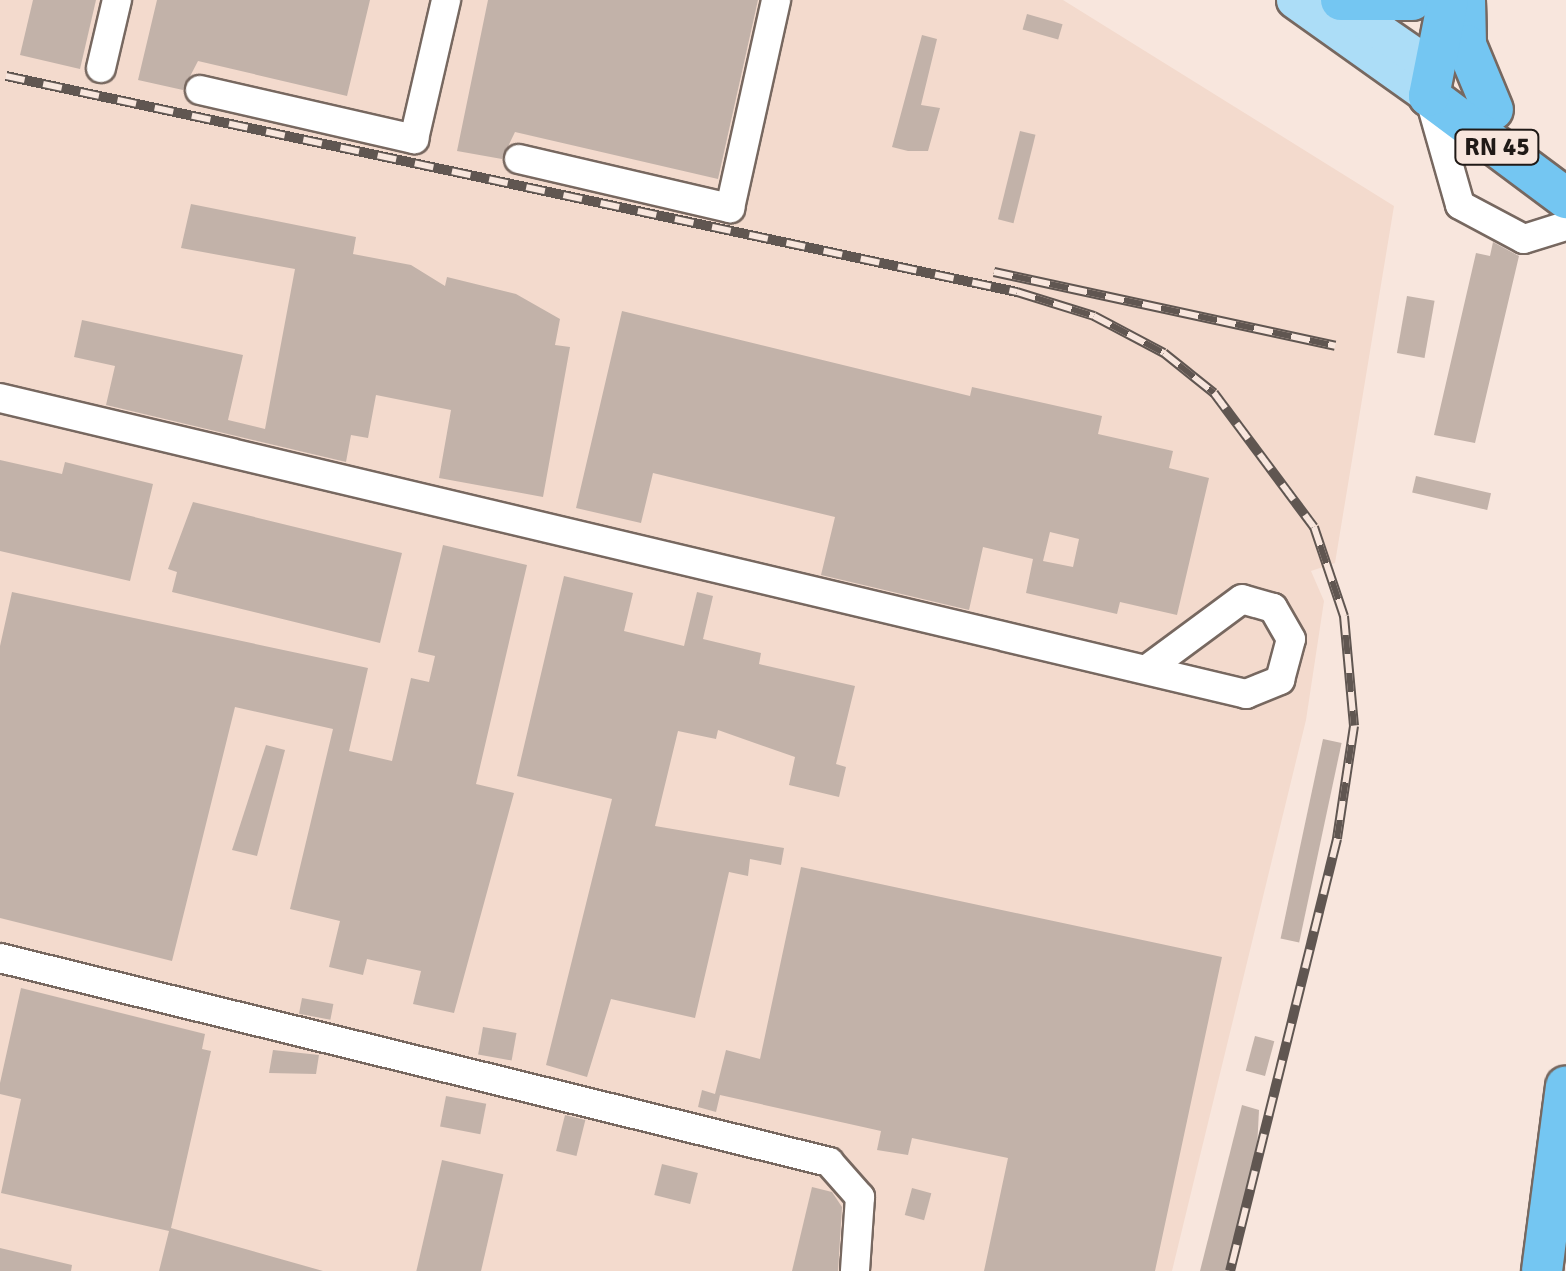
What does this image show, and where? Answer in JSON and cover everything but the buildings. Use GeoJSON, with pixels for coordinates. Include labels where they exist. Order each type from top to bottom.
{"type":"FeatureCollection","features":[{"type":"Feature","properties":{"kind":"highway"},"geometry":{"type":"LineString","coordinates":[[1338,0],[1412,0]]}},
{"type":"Feature","properties":{"kind":"highway"},"geometry":{"type":"LineString","coordinates":[[1438,82],[1459,10]]}},
{"type":"Feature","properties":{"kind":"highway"},"geometry":{"type":"LineString","coordinates":[[1459,10],[1493,110]]}},
{"type":"Feature","properties":{"kind":"highway","name":"RN 45"},"geometry":{"type":"LineString","coordinates":[[1438,82],[1493,110],[1566,164]]}},
{"type":"Feature","properties":{"kind":"highway","name":"RN 45"},"geometry":{"type":"LineString","coordinates":[[1438,82],[1566,198]]}},
{"type":"Feature","properties":{"kind":"highway"},"geometry":{"type":"LineString","coordinates":[[1542,1271],[1566,1087]]}},
{"type":"Feature","properties":{"kind":"highway"},"geometry":{"type":"LineString","coordinates":[[1558,1141],[1566,1252]]}},
{"type":"Feature","properties":{"kind":"main road","name":"RN 45"},"geometry":{"type":"LineString","coordinates":[[1294,0],[1438,82]]}},
{"type":"Feature","properties":{"kind":"main road","name":"RN 45"},"geometry":{"type":"LineString","coordinates":[[1338,0],[1438,82]]}},
{"type":"Feature","properties":{"kind":"street"},"geometry":{"type":"LineString","coordinates":[[101,68],[117,0]]}},
{"type":"Feature","properties":{"kind":"street"},"geometry":{"type":"LineString","coordinates":[[200,90],[414,139],[446,0]]}},
{"type":"Feature","properties":{"kind":"street"},"geometry":{"type":"LineString","coordinates":[[519,159],[730,208],[776,0]]}},
{"type":"Feature","properties":{"kind":"street"},"geometry":{"type":"LineString","coordinates":[[1438,82],[1460,205],[1524,239],[1566,226]]}},
{"type":"Feature","properties":{"kind":"street"},"geometry":{"type":"LineString","coordinates":[[0,398],[1150,668],[1265,692],[1286,672],[1292,639],[1274,608],[1242,599],[1150,668]]}},
{"type":"Feature","properties":{"kind":"street"},"geometry":{"type":"LineString","coordinates":[[0,958],[830,1162],[860,1196],[855,1271]]}},
{"type":"Feature","properties":{"kind":"shaded area"},"geometry":{"type":"Polygon","coordinates":[[[0,0],[1063,0],[1394,206],[1335,563],[1311,571],[1324,601],[1306,720],[1172,1271],[0,1271],[0,0]]]}},
{"type":"Feature","properties":{"kind":"railway"},"geometry":{"type":"LineString","coordinates":[[6,76],[1017,292],[1094,316],[1164,353],[1214,393],[1314,527],[1344,616],[1354,726],[1337,839],[1230,1271]]}},
{"type":"Feature","properties":{"kind":"railway"},"geometry":{"type":"LineString","coordinates":[[994,272],[1335,346]]}}]}
